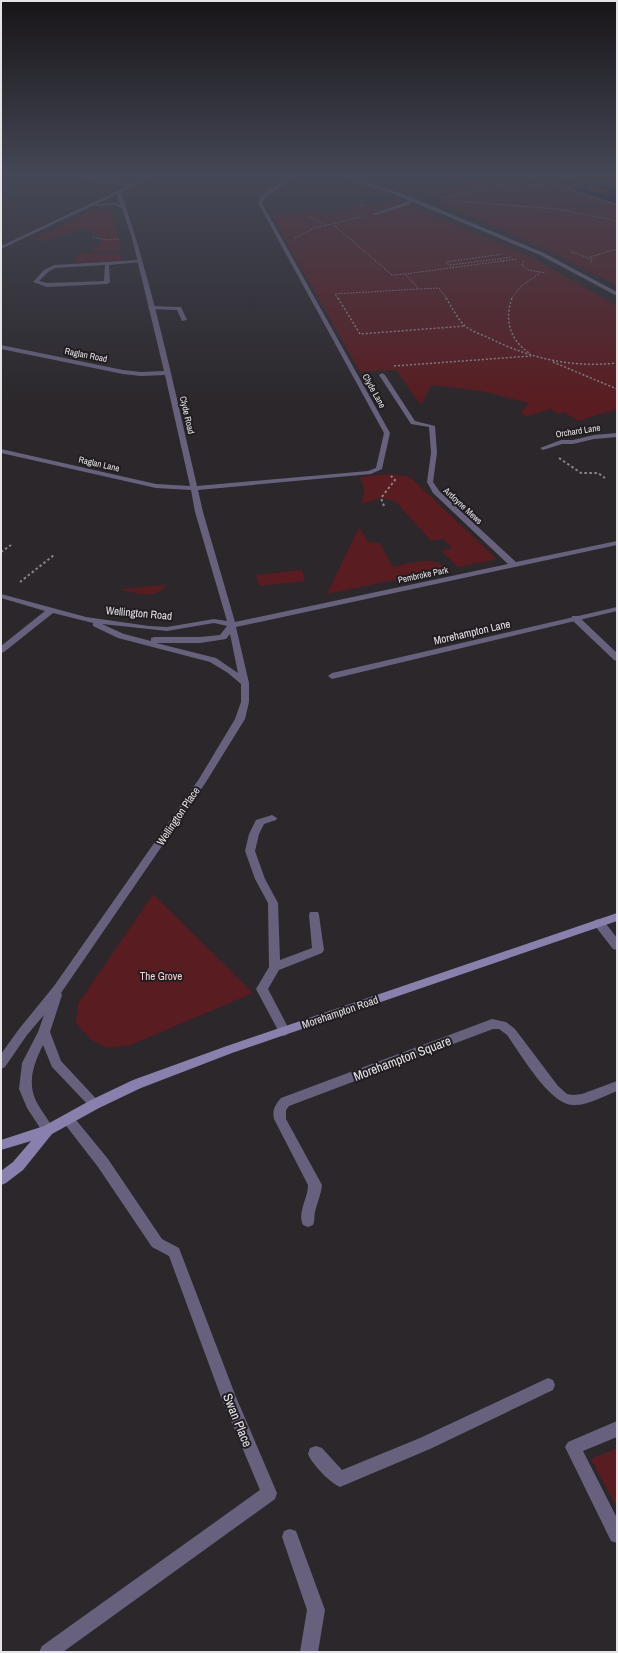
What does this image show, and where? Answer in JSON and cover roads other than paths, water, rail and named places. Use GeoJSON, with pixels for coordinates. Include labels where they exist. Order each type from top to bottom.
{"type":"FeatureCollection","features":[{"type":"Feature","properties":{"kind":"main road","name":"Morehampton Road"},"geometry":{"type":"LineString","coordinates":[[48,1130],[95,1104],[137,1084],[284,1031],[617,917]]}},
{"type":"Feature","properties":{"kind":"main road"},"geometry":{"type":"LineString","coordinates":[[1,1145],[48,1130]]}},
{"type":"Feature","properties":{"kind":"main road"},"geometry":{"type":"LineString","coordinates":[[1,1179],[18,1166],[48,1130]]}},
{"type":"Feature","properties":{"kind":"street","name":"Clyde Road"},"geometry":{"type":"LineString","coordinates":[[137,251],[168,373],[193,488],[232,626]]}},
{"type":"Feature","properties":{"kind":"street","name":"Clyde Lane"},"geometry":{"type":"LineString","coordinates":[[193,488],[369,473],[378,468],[387,432],[287,251]]}},
{"type":"Feature","properties":{"kind":"street"},"geometry":{"type":"LineString","coordinates":[[535,251],[617,294]]}},
{"type":"Feature","properties":{"kind":"street"},"geometry":{"type":"LineString","coordinates":[[107,263],[107,282],[47,285],[36,282],[46,271],[54,267],[107,263],[139,261]]}},
{"type":"Feature","properties":{"kind":"street"},"geometry":{"type":"LineString","coordinates":[[151,308],[179,308],[184,320]]}},
{"type":"Feature","properties":{"kind":"street","name":"Raglan Road"},"geometry":{"type":"LineString","coordinates":[[1,347],[123,372],[141,374],[168,373]]}},
{"type":"Feature","properties":{"kind":"street","name":"Ardoyne Mews"},"geometry":{"type":"LineString","coordinates":[[382,376],[413,423],[432,426],[434,453],[430,482],[437,493],[514,565]]}},
{"type":"Feature","properties":{"kind":"street","name":"Orchard Lane"},"geometry":{"type":"LineString","coordinates":[[543,448],[561,442],[573,442],[594,437],[617,435]]}},
{"type":"Feature","properties":{"kind":"street","name":"Raglan Lane"},"geometry":{"type":"LineString","coordinates":[[1,451],[156,486],[193,488]]}},
{"type":"Feature","properties":{"kind":"street","name":"Pembroke Park"},"geometry":{"type":"LineString","coordinates":[[232,626],[617,543]]}},
{"type":"Feature","properties":{"kind":"street","name":"Wellington Road"},"geometry":{"type":"LineString","coordinates":[[1,596],[84,619],[167,629],[214,621],[232,626],[223,637],[200,640],[165,641],[135,639]]}},
{"type":"Feature","properties":{"kind":"street","name":"Morehampton Lane"},"geometry":{"type":"LineString","coordinates":[[332,676],[617,609]]}},
{"type":"Feature","properties":{"kind":"street"},"geometry":{"type":"LineString","coordinates":[[1,650],[51,610]]}},
{"type":"Feature","properties":{"kind":"street"},"geometry":{"type":"LineString","coordinates":[[575,618],[617,658]]}},
{"type":"Feature","properties":{"kind":"street","name":"Wellington Road"},"geometry":{"type":"LineString","coordinates":[[84,619],[121,636],[213,660],[231,671],[244,683]]}},
{"type":"Feature","properties":{"kind":"street","name":"Wellington Place"},"geometry":{"type":"LineString","coordinates":[[1,1064],[23,1032],[58,989],[212,766],[240,719],[245,702],[244,683],[232,626]]}},
{"type":"Feature","properties":{"kind":"street"},"geometry":{"type":"LineString","coordinates":[[272,818],[260,822],[254,834],[250,851],[260,879],[273,903],[275,967],[262,989],[284,1031]]}},
{"type":"Feature","properties":{"kind":"street"},"geometry":{"type":"LineString","coordinates":[[275,967],[318,950],[314,915]]}},
{"type":"Feature","properties":{"kind":"street"},"geometry":{"type":"LineString","coordinates":[[600,923],[617,946]]}},
{"type":"Feature","properties":{"kind":"street","name":"Wellington Place"},"geometry":{"type":"LineString","coordinates":[[48,1130],[31,1104],[25,1089],[28,1063],[44,1032],[58,989]]}},
{"type":"Feature","properties":{"kind":"street","name":"Morehampton Square"},"geometry":{"type":"LineString","coordinates":[[308,1221],[306,1215],[315,1197],[315,1185],[280,1119],[278,1113],[279,1107],[285,1102],[492,1024],[502,1025],[511,1032],[554,1090],[564,1098],[573,1100],[582,1099],[617,1086]]}},
{"type":"Feature","properties":{"kind":"street"},"geometry":{"type":"LineString","coordinates":[[44,1032],[56,1064],[95,1104]]}},
{"type":"Feature","properties":{"kind":"street","name":"Swan Place"},"geometry":{"type":"LineString","coordinates":[[48,1652],[269,1493],[229,1397],[174,1252],[157,1243],[103,1163],[68,1119]]}},
{"type":"Feature","properties":{"kind":"street"},"geometry":{"type":"LineString","coordinates":[[316,1454],[340,1479],[425,1444],[548,1385]]}},
{"type":"Feature","properties":{"kind":"street"},"geometry":{"type":"LineString","coordinates":[[617,1429],[573,1447],[617,1536]]}},
{"type":"Feature","properties":{"kind":"street"},"geometry":{"type":"LineString","coordinates":[[290,1537],[316,1610],[309,1652]]}},
{"type":"Feature","properties":{"kind":"park label","name":"The Grove"},"geometry":{"type":"Point","coordinates":[161,976]}}]}
